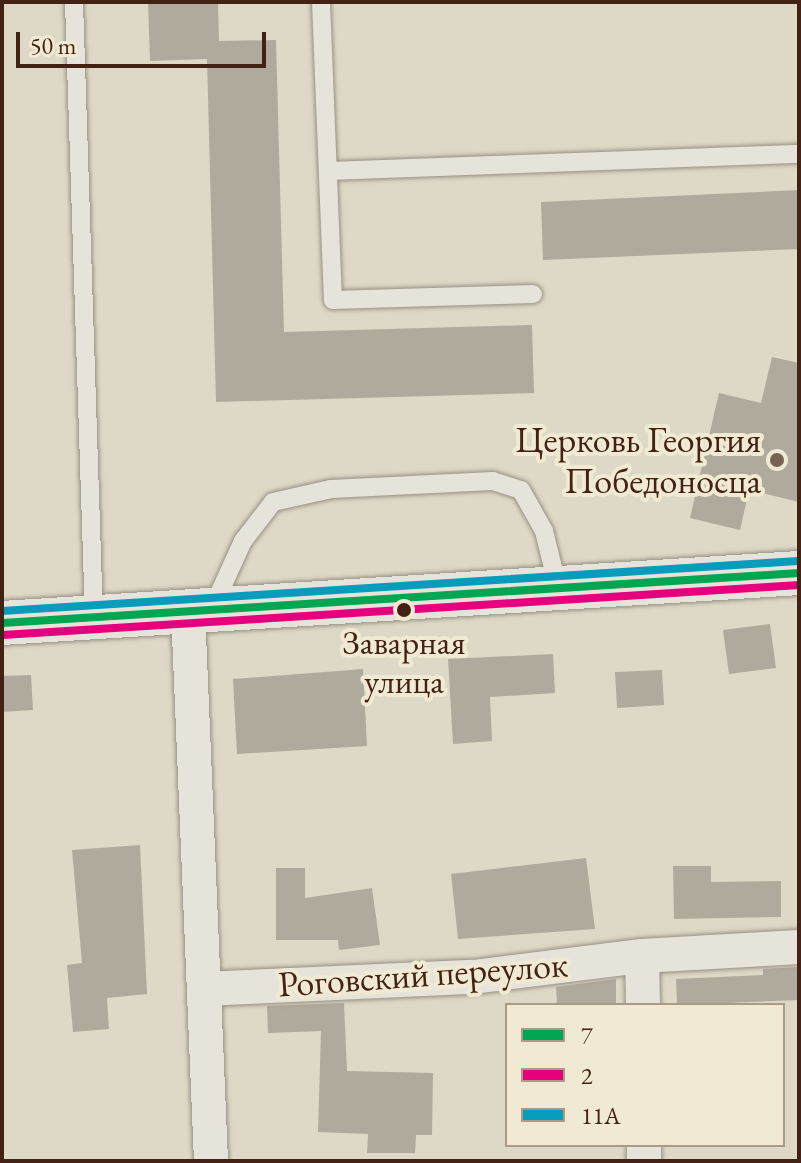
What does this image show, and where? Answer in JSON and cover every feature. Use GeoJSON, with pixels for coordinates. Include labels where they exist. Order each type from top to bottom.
{"type":"FeatureCollection","features":[{"type":"Feature","properties":{"kind":"main road"},"geometry":{"type":"LineString","coordinates":[[2,623],[799,573]]}},
{"type":"Feature","properties":{"kind":"street"},"geometry":{"type":"LineString","coordinates":[[200,609],[204,989],[211,1161]]}},
{"type":"Feature","properties":{"kind":"street","name":"Роговский переулок"},"geometry":{"type":"LineString","coordinates":[[204,989],[473,977],[642,956],[799,947]]}},
{"type":"Feature","properties":{"kind":"street"},"geometry":{"type":"LineString","coordinates":[[642,956],[643,1003]]}},
{"type":"Feature","properties":{"kind":"lane"},"geometry":{"type":"LineString","coordinates":[[74,2],[94,617]]}},
{"type":"Feature","properties":{"kind":"lane"},"geometry":{"type":"LineString","coordinates":[[321,2],[331,171],[333,300],[533,294]]}},
{"type":"Feature","properties":{"kind":"lane"},"geometry":{"type":"LineString","coordinates":[[331,171],[799,154]]}},
{"type":"Feature","properties":{"kind":"lane"},"geometry":{"type":"LineString","coordinates":[[200,609],[243,541],[273,502],[331,489],[493,481],[521,490],[544,531],[558,588]]}},
{"type":"Feature","properties":{"kind":"building"},"geometry":{"type":"Polygon","coordinates":[[[148,2],[218,2],[219,41],[276,40],[284,332],[532,325],[534,393],[216,402],[207,59],[150,61],[148,2]]]}},
{"type":"Feature","properties":{"kind":"building"},"geometry":{"type":"Polygon","coordinates":[[[799,190],[799,249],[543,260],[541,202],[799,190]]]}},
{"type":"Feature","properties":{"kind":"building"},"geometry":{"type":"Polygon","coordinates":[[[772,357],[799,363],[799,502],[749,490],[740,530],[690,518],[719,393],[761,403],[772,357]]]}},
{"type":"Feature","properties":{"kind":"building"},"geometry":{"type":"Polygon","coordinates":[[[770,624],[776,668],[729,674],[723,630],[770,624]]]}},
{"type":"Feature","properties":{"kind":"building"},"geometry":{"type":"Polygon","coordinates":[[[553,654],[555,693],[490,697],[492,741],[453,744],[448,659],[553,654]]]}},
{"type":"Feature","properties":{"kind":"building"},"geometry":{"type":"Polygon","coordinates":[[[363,669],[367,746],[237,754],[233,679],[363,669]]]}},
{"type":"Feature","properties":{"kind":"building"},"geometry":{"type":"Polygon","coordinates":[[[662,670],[664,705],[617,708],[615,672],[662,670]]]}},
{"type":"Feature","properties":{"kind":"building"},"geometry":{"type":"Polygon","coordinates":[[[31,675],[33,710],[2,712],[2,676],[31,675]]]}},
{"type":"Feature","properties":{"kind":"building"},"geometry":{"type":"Polygon","coordinates":[[[140,845],[147,994],[107,998],[109,1029],[73,1032],[67,965],[82,963],[72,850],[140,845]]]}},
{"type":"Feature","properties":{"kind":"building"},"geometry":{"type":"Polygon","coordinates":[[[586,858],[595,929],[458,939],[451,874],[586,858]]]}},
{"type":"Feature","properties":{"kind":"building"},"geometry":{"type":"Polygon","coordinates":[[[673,866],[711,866],[711,882],[781,881],[781,917],[674,919],[673,866]]]}},
{"type":"Feature","properties":{"kind":"building"},"geometry":{"type":"Polygon","coordinates":[[[276,868],[305,868],[305,898],[372,888],[380,945],[339,950],[338,940],[276,940],[276,868]]]}},
{"type":"Feature","properties":{"kind":"building"},"geometry":{"type":"Polygon","coordinates":[[[799,967],[799,1000],[677,1003],[676,979],[763,975],[763,969],[799,967]]]}},
{"type":"Feature","properties":{"kind":"building"},"geometry":{"type":"Polygon","coordinates":[[[616,979],[616,1003],[557,1003],[556,987],[616,979]]]}},
{"type":"Feature","properties":{"kind":"building"},"geometry":{"type":"Polygon","coordinates":[[[344,1003],[347,1071],[433,1073],[432,1135],[416,1135],[415,1153],[367,1153],[368,1134],[318,1132],[321,1031],[268,1033],[267,1006],[344,1003]]]}},
{"type":"Feature","properties":{"kind":"transit line","name":"11А"},"geometry":{"type":"LineString","coordinates":[[2,611],[798,561]]}},
{"type":"Feature","properties":{"kind":"transit line","name":"7"},"geometry":{"type":"LineString","coordinates":[[2,623],[799,573]]}},
{"type":"Feature","properties":{"kind":"transit line","name":"2"},"geometry":{"type":"LineString","coordinates":[[3,635],[799,585]]}},
{"type":"Feature","properties":{"kind":"place","name":"Церковь Георгия Победоносца"},"geometry":{"type":"Point","coordinates":[777,460]}},
{"type":"Feature","properties":{"kind":"place","name":"Заварная улица"},"geometry":{"type":"Point","coordinates":[404,610]}}]}
